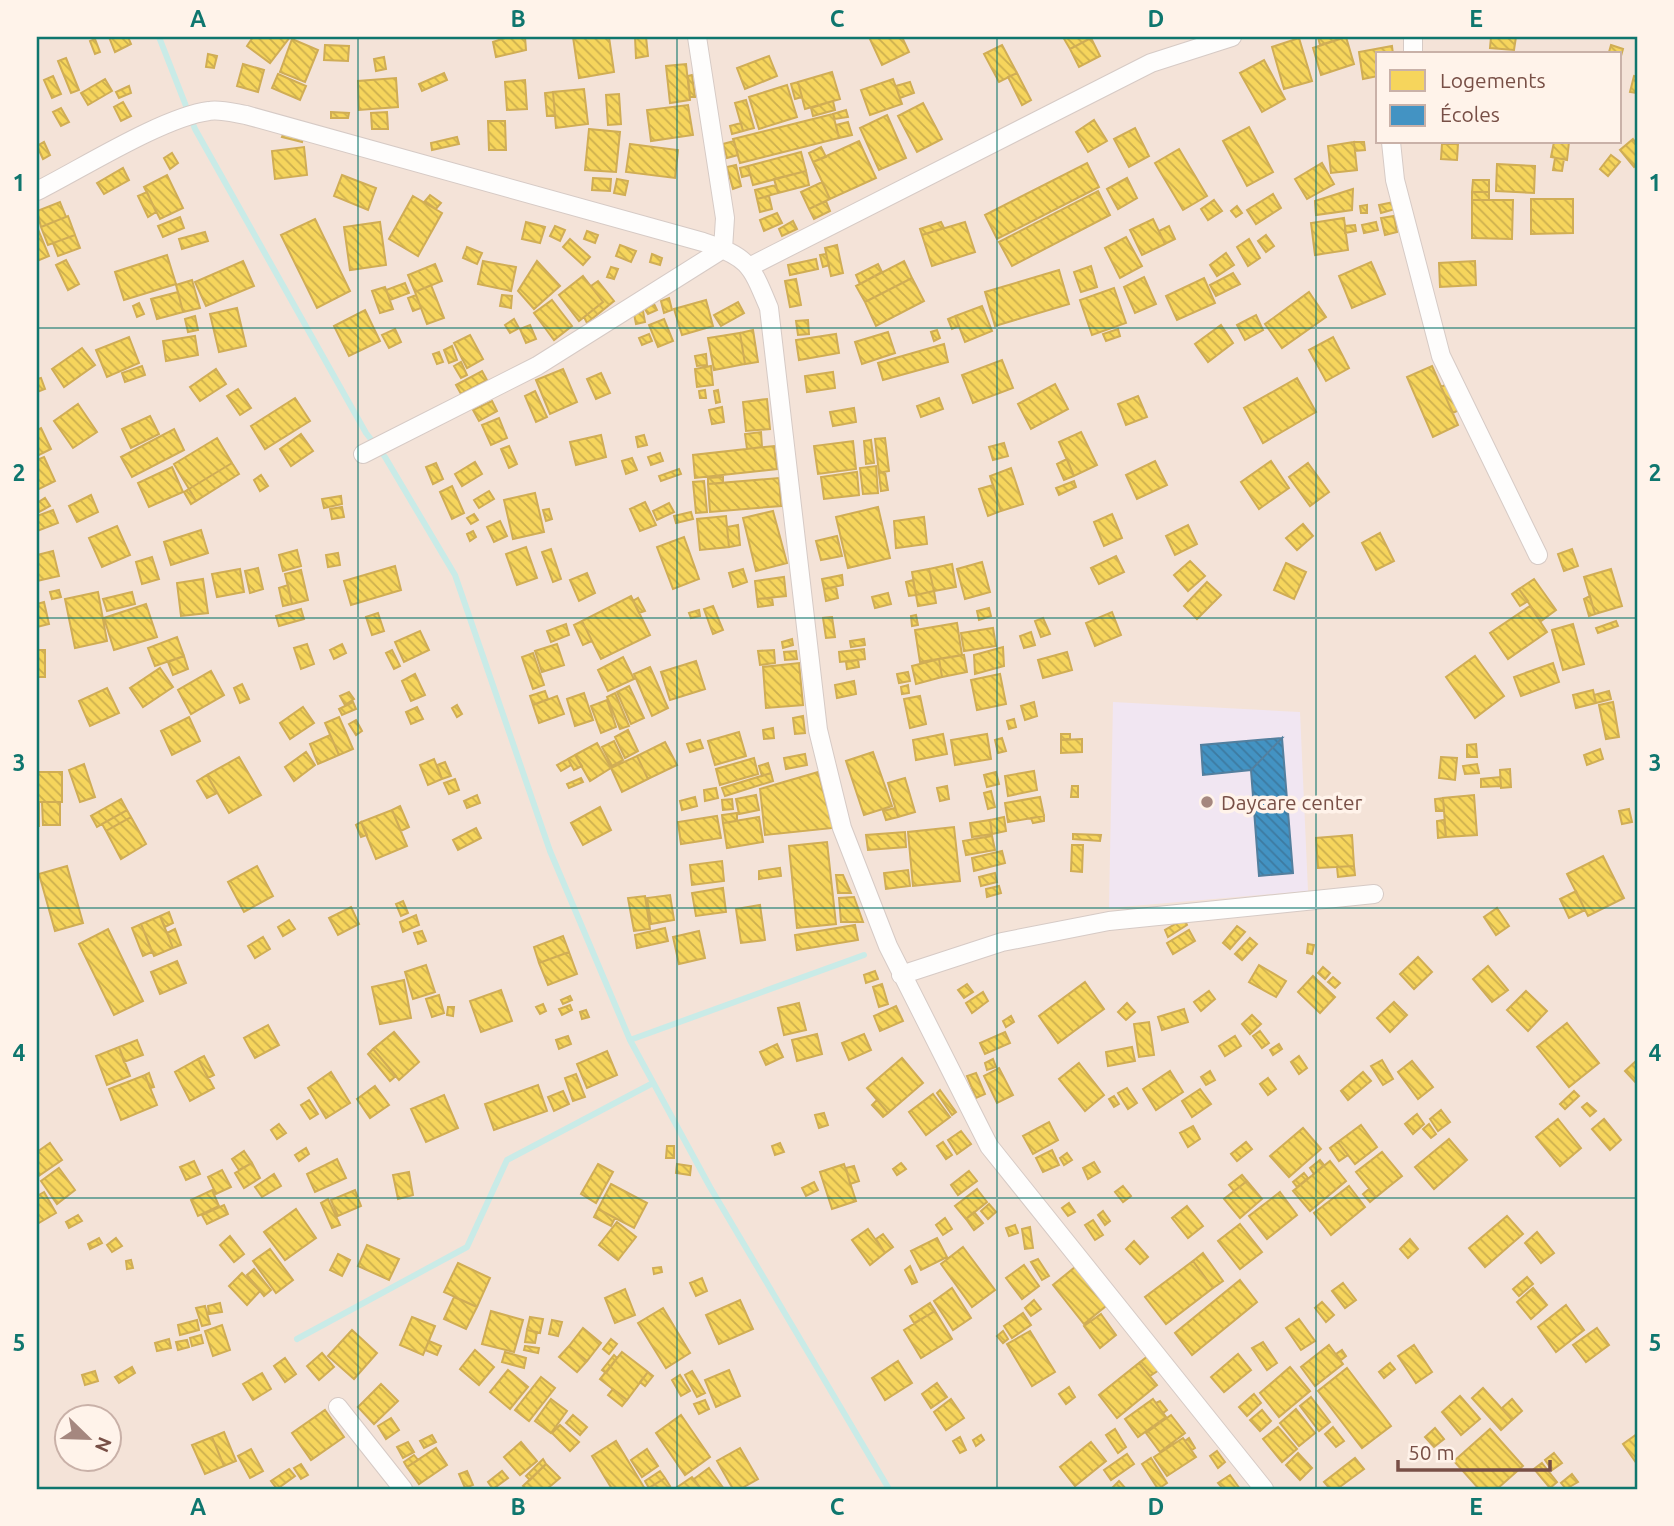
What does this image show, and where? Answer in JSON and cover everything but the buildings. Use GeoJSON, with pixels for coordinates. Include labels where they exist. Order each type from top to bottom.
{"type":"FeatureCollection","features":[{"type":"Feature","properties":{"kind":"street"},"geometry":{"type":"LineString","coordinates":[[696,37],[725,218],[723,249]]}},
{"type":"Feature","properties":{"kind":"street"},"geometry":{"type":"LineString","coordinates":[[751,266],[1151,63],[1232,37]]}},
{"type":"Feature","properties":{"kind":"street"},"geometry":{"type":"LineString","coordinates":[[37,191],[170,124],[196,113],[212,110],[246,115],[723,249],[751,266],[769,308],[818,730],[842,828],[901,975],[989,1146],[1264,1489]]}},
{"type":"Feature","properties":{"kind":"street"},"geometry":{"type":"LineString","coordinates":[[1391,144],[1395,180],[1441,356],[1538,555]]}},
{"type":"Feature","properties":{"kind":"street"},"geometry":{"type":"LineString","coordinates":[[366,452],[537,366],[723,249]]}},
{"type":"Feature","properties":{"kind":"street"},"geometry":{"type":"LineString","coordinates":[[901,975],[1002,943],[1109,921],[1374,894]]}},
{"type":"Feature","properties":{"kind":"street"},"geometry":{"type":"LineString","coordinates":[[338,1407],[403,1489]]}},
{"type":"Feature","properties":{"kind":"shaded area"},"geometry":{"type":"Polygon","coordinates":[[[37,37],[1637,37],[1637,1489],[37,1489],[37,37]]]}},
{"type":"Feature","properties":{"kind":"shaded area","name":"Daycare center"},"geometry":{"type":"Polygon","coordinates":[[[1113,702],[1300,712],[1308,891],[1109,908],[1113,702]]]}},
{"type":"Feature","properties":{"kind":"waterway"},"geometry":{"type":"LineString","coordinates":[[159,37],[195,129],[366,433],[385,457],[455,575],[550,851],[630,1040],[710,1187],[889,1489]]}},
{"type":"Feature","properties":{"kind":"waterway"},"geometry":{"type":"LineString","coordinates":[[630,1040],[864,955]]}},
{"type":"Feature","properties":{"kind":"waterway"},"geometry":{"type":"LineString","coordinates":[[297,1339],[467,1247],[507,1160],[653,1083]]}},
{"type":"Feature","properties":{"kind":"place","name":"Daycare center"},"geometry":{"type":"Point","coordinates":[1207,802]}}]}
